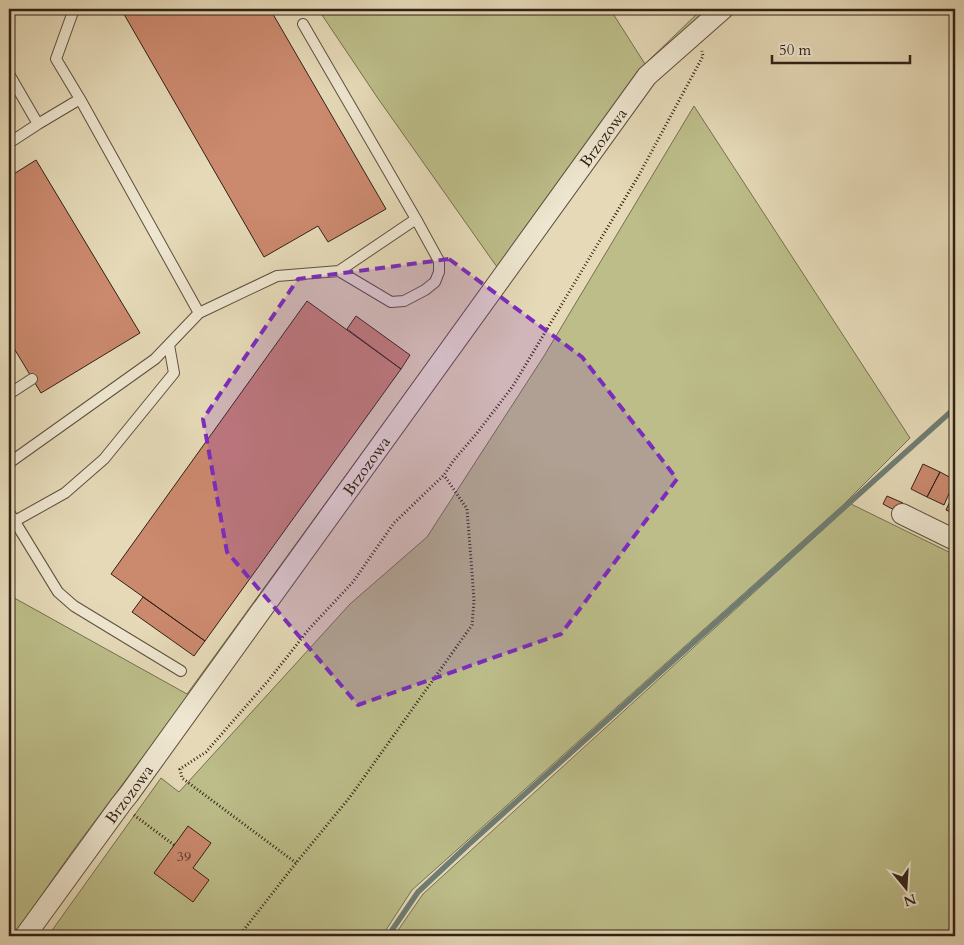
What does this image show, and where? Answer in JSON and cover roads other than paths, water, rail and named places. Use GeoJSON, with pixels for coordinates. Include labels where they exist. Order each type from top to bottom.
{"type":"FeatureCollection","features":[{"type":"Feature","properties":{"kind":"street","name":"Brzozowa"},"geometry":{"type":"LineString","coordinates":[[25,936],[647,76],[723,9]]}},
{"type":"Feature","properties":{"kind":"street"},"geometry":{"type":"LineString","coordinates":[[902,514],[955,540]]}},
{"type":"Feature","properties":{"kind":"lane"},"geometry":{"type":"LineString","coordinates":[[74,9],[56,59],[199,313]]}},
{"type":"Feature","properties":{"kind":"lane"},"geometry":{"type":"LineString","coordinates":[[303,24],[439,261],[439,272],[435,282],[425,290],[404,301],[390,302],[339,271]]}},
{"type":"Feature","properties":{"kind":"lane"},"geometry":{"type":"LineString","coordinates":[[9,74],[38,124]]}},
{"type":"Feature","properties":{"kind":"lane"},"geometry":{"type":"LineString","coordinates":[[9,143],[80,99]]}},
{"type":"Feature","properties":{"kind":"lane"},"geometry":{"type":"LineString","coordinates":[[9,463],[155,359],[199,313],[277,276],[339,271],[416,219]]}},
{"type":"Feature","properties":{"kind":"lane"},"geometry":{"type":"LineString","coordinates":[[15,521],[65,493],[104,459],[174,373],[168,345]]}},
{"type":"Feature","properties":{"kind":"lane"},"geometry":{"type":"LineString","coordinates":[[9,394],[32,379]]}},
{"type":"Feature","properties":{"kind":"lane"},"geometry":{"type":"LineString","coordinates":[[9,512],[58,592],[74,606],[181,671]]}},
{"type":"Feature","properties":{"kind":"waterway"},"geometry":{"type":"LineString","coordinates":[[388,936],[418,892],[468,845],[955,408]]}}]}
